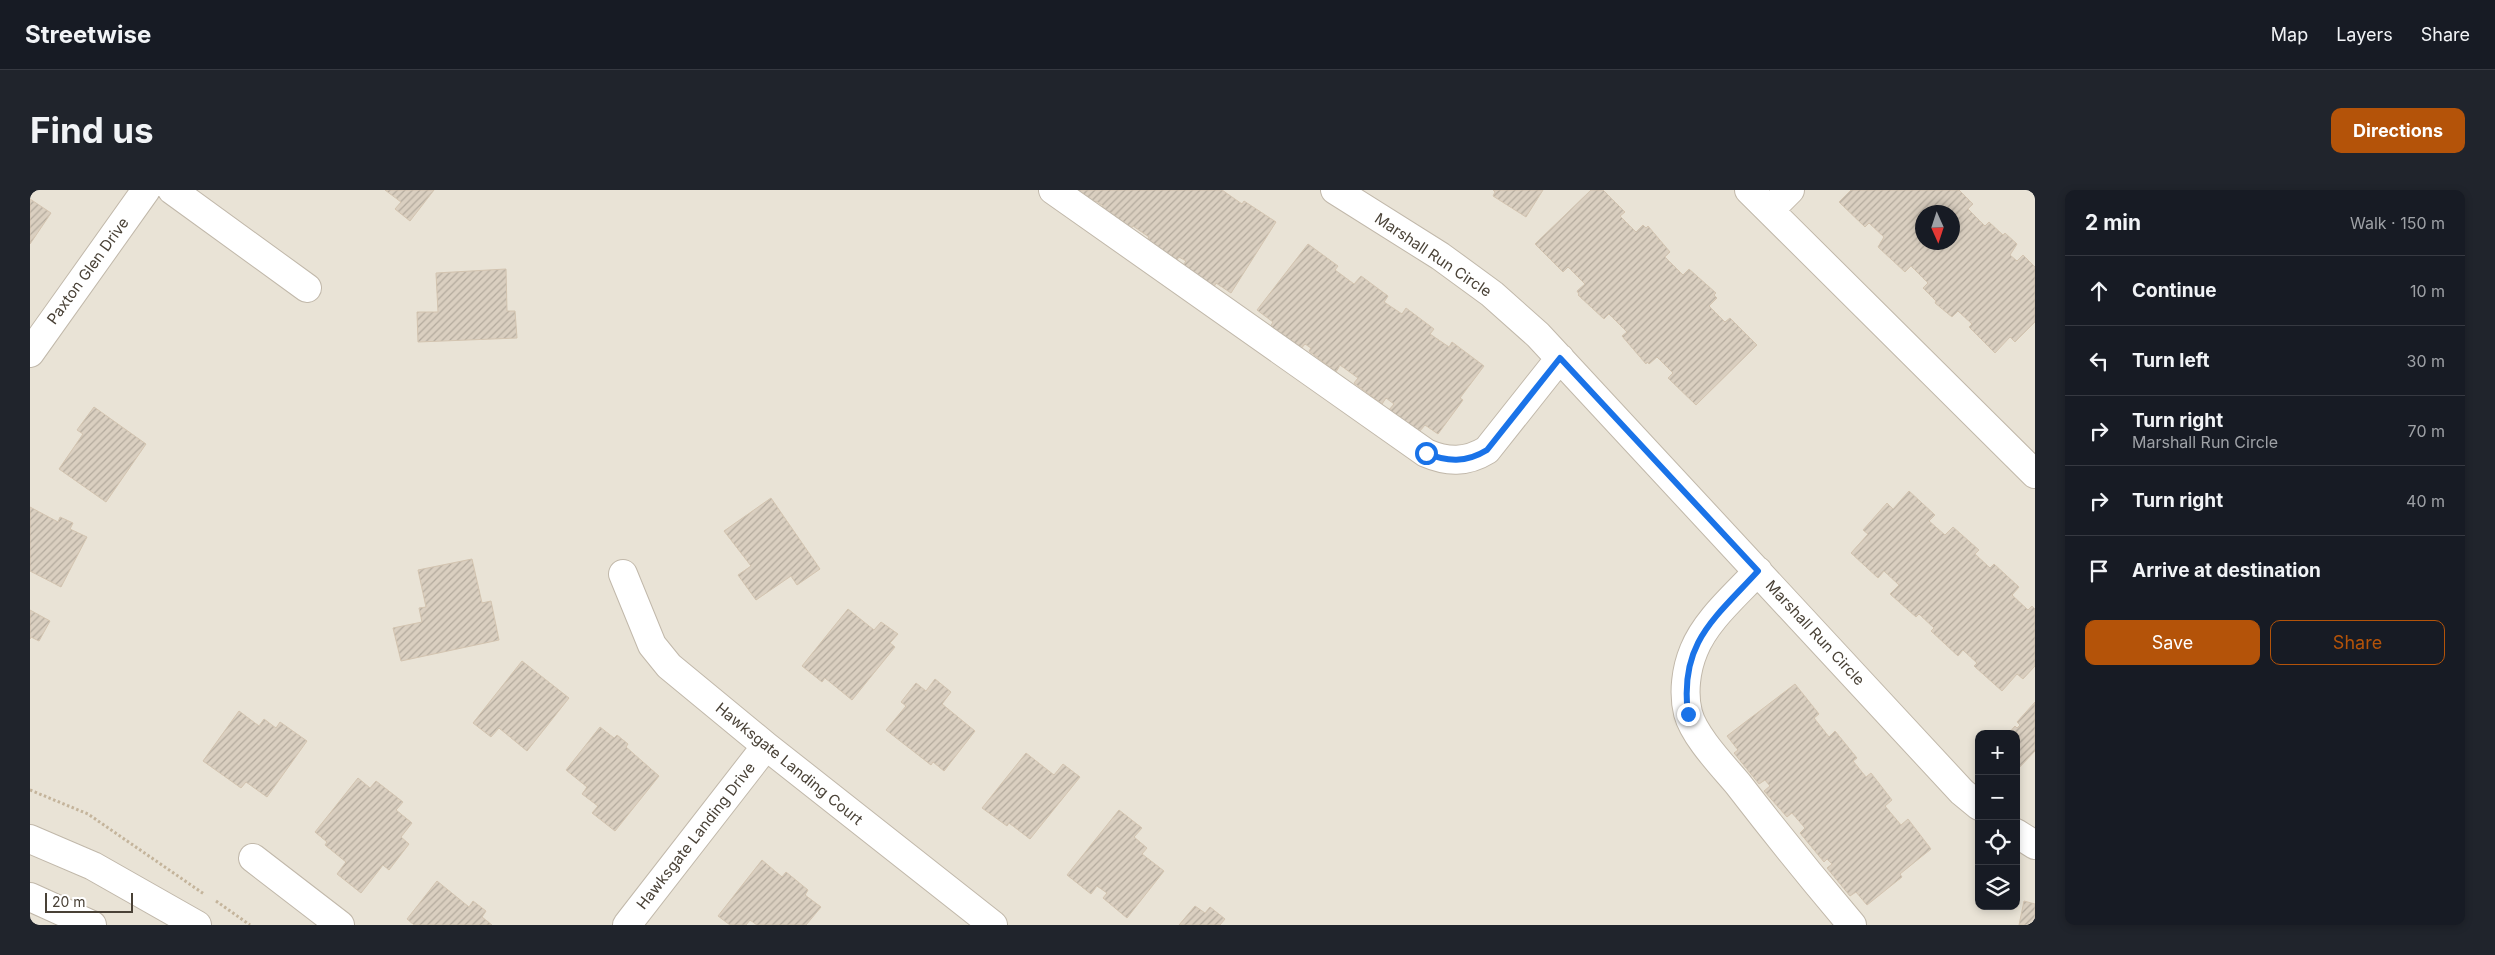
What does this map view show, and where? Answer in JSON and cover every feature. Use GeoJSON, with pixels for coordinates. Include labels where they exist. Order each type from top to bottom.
{"type":"FeatureCollection","features":[{"type":"Feature","properties":{"kind":"street","name":"Paxton Glen Drive"},"geometry":{"type":"LineString","coordinates":[[30,353],[146,190]]}},
{"type":"Feature","properties":{"kind":"street"},"geometry":{"type":"LineString","coordinates":[[172,190],[307,288]]}},
{"type":"Feature","properties":{"kind":"street"},"geometry":{"type":"LineString","coordinates":[[1052,190],[1426,453],[1441,459],[1456,461],[1475,458],[1487,450],[1560,358]]}},
{"type":"Feature","properties":{"kind":"street","name":"Marshall Run Circle"},"geometry":{"type":"LineString","coordinates":[[1335,190],[1440,256],[1492,294],[1538,335],[1962,792],[1975,803]]}},
{"type":"Feature","properties":{"kind":"street"},"geometry":{"type":"LineString","coordinates":[[1749,190],[2035,474]]}},
{"type":"Feature","properties":{"kind":"street"},"geometry":{"type":"LineString","coordinates":[[1770,210],[1790,190]]}},
{"type":"Feature","properties":{"kind":"street"},"geometry":{"type":"LineString","coordinates":[[1758,571],[1708,626],[1698,642],[1687,674],[1685,694],[1688,714],[1697,732],[1852,925]]}},
{"type":"Feature","properties":{"kind":"street","name":"Hawksgate Landing Court"},"geometry":{"type":"LineString","coordinates":[[622,574],[652,645],[668,666],[993,925]]}},
{"type":"Feature","properties":{"kind":"street","name":"Hawksgate Landing Drive"},"geometry":{"type":"LineString","coordinates":[[627,925],[766,746]]}},
{"type":"Feature","properties":{"kind":"street"},"geometry":{"type":"LineString","coordinates":[[2020,836],[2035,845]]}},
{"type":"Feature","properties":{"kind":"street"},"geometry":{"type":"LineString","coordinates":[[30,839],[93,866],[197,925]]}},
{"type":"Feature","properties":{"kind":"street"},"geometry":{"type":"LineString","coordinates":[[253,858],[340,925]]}},
{"type":"Feature","properties":{"kind":"street"},"geometry":{"type":"LineString","coordinates":[[30,896],[92,925]]}},
{"type":"Feature","properties":{"kind":"path"},"geometry":{"type":"LineString","coordinates":[[30,790],[88,814],[250,925]]}},
{"type":"Feature","properties":{"kind":"shaded area"},"geometry":{"type":"Polygon","coordinates":[[[30,190],[2035,190],[2035,925],[30,925],[30,190]]]}},
{"type":"Feature","properties":{"kind":"building"},"geometry":{"type":"Polygon","coordinates":[[[385,190],[434,190],[410,221],[395,209],[401,202],[385,190]]]}},
{"type":"Feature","properties":{"kind":"building"},"geometry":{"type":"Polygon","coordinates":[[[1067,190],[1222,190],[1242,204],[1244,201],[1276,222],[1231,293],[1216,283],[1213,289],[1181,268],[1186,261],[1179,257],[1176,261],[1146,242],[1149,237],[1133,226],[1130,230],[1101,210],[1103,206],[1096,201],[1092,207],[1067,190]]]}},
{"type":"Feature","properties":{"kind":"building"},"geometry":{"type":"Polygon","coordinates":[[[1493,190],[1543,190],[1526,217],[1493,196],[1495,192],[1493,190]]]}},
{"type":"Feature","properties":{"kind":"building"},"geometry":{"type":"Polygon","coordinates":[[[1591,190],[1603,190],[1625,212],[1620,216],[1636,232],[1643,225],[1646,228],[1648,226],[1670,252],[1665,257],[1683,275],[1689,269],[1716,293],[1714,295],[1717,298],[1709,306],[1725,322],[1730,318],[1757,345],[1696,405],[1668,378],[1673,373],[1657,357],[1649,364],[1647,362],[1646,364],[1622,336],[1627,332],[1609,314],[1604,319],[1578,295],[1577,291],[1585,284],[1568,267],[1563,272],[1535,244],[1591,190]]]}},
{"type":"Feature","properties":{"kind":"building"},"geometry":{"type":"Polygon","coordinates":[[[1851,190],[1959,190],[1973,204],[1968,209],[1985,226],[1989,222],[2003,235],[2005,233],[2017,244],[2010,255],[2017,261],[2023,255],[2035,267],[2035,322],[2015,342],[2010,337],[1995,353],[1969,327],[1972,324],[1958,311],[1952,317],[1935,303],[1936,301],[1923,288],[1928,283],[1911,266],[1905,272],[1878,247],[1884,237],[1869,223],[1865,227],[1839,202],[1851,190]]]}},
{"type":"Feature","properties":{"kind":"building"},"geometry":{"type":"Polygon","coordinates":[[[30,199],[51,213],[30,244],[30,199]]]}},
{"type":"Feature","properties":{"kind":"building"},"geometry":{"type":"Polygon","coordinates":[[[1308,244],[1338,266],[1335,270],[1354,284],[1361,276],[1388,296],[1384,302],[1402,314],[1406,308],[1434,329],[1430,334],[1449,347],[1452,342],[1484,366],[1460,398],[1463,400],[1438,434],[1425,425],[1419,432],[1389,410],[1394,404],[1386,398],[1382,404],[1354,383],[1358,378],[1340,365],[1336,372],[1309,351],[1311,348],[1305,344],[1300,350],[1270,327],[1273,322],[1257,310],[1308,244]]]}},
{"type":"Feature","properties":{"kind":"building"},"geometry":{"type":"Polygon","coordinates":[[[506,269],[507,311],[515,311],[517,338],[418,342],[417,312],[438,312],[436,273],[506,269]]]}},
{"type":"Feature","properties":{"kind":"building"},"geometry":{"type":"Polygon","coordinates":[[[94,407],[146,444],[106,502],[59,469],[83,434],[77,430],[94,407]]]}},
{"type":"Feature","properties":{"kind":"building"},"geometry":{"type":"Polygon","coordinates":[[[1909,491],[1935,515],[1929,521],[1945,535],[1953,527],[1979,550],[1975,554],[1990,568],[1994,564],[2019,587],[2012,595],[2028,610],[2032,606],[2035,609],[2035,666],[2023,679],[2017,674],[2002,691],[1974,666],[1977,663],[1963,650],[1958,656],[1931,631],[1934,628],[1919,614],[1916,617],[1890,594],[1899,585],[1884,571],[1878,578],[1851,553],[1868,534],[1863,530],[1887,503],[1893,509],[1909,491]]]}},
{"type":"Feature","properties":{"kind":"building"},"geometry":{"type":"Polygon","coordinates":[[[771,498],[820,569],[797,585],[791,576],[756,600],[738,575],[751,566],[724,531],[771,498]]]}},
{"type":"Feature","properties":{"kind":"building"},"geometry":{"type":"Polygon","coordinates":[[[30,507],[58,522],[60,517],[73,523],[70,529],[87,537],[61,587],[30,571],[30,507]]]}},
{"type":"Feature","properties":{"kind":"building"},"geometry":{"type":"Polygon","coordinates":[[[472,559],[482,603],[491,601],[499,640],[401,661],[393,628],[422,622],[419,608],[426,607],[418,570],[472,559]]]}},
{"type":"Feature","properties":{"kind":"building"},"geometry":{"type":"Polygon","coordinates":[[[848,609],[874,630],[881,622],[898,634],[890,643],[895,647],[852,700],[825,678],[822,682],[802,666],[848,609]]]}},
{"type":"Feature","properties":{"kind":"building"},"geometry":{"type":"Polygon","coordinates":[[[30,610],[50,621],[39,641],[31,637],[30,639],[30,610]]]}},
{"type":"Feature","properties":{"kind":"building"},"geometry":{"type":"Polygon","coordinates":[[[522,661],[569,698],[527,751],[499,728],[491,737],[473,723],[522,661]]]}},
{"type":"Feature","properties":{"kind":"building"},"geometry":{"type":"Polygon","coordinates":[[[935,679],[951,692],[942,704],[975,731],[944,771],[933,762],[931,765],[886,730],[906,706],[901,702],[916,683],[926,691],[935,679]]]}},
{"type":"Feature","properties":{"kind":"building"},"geometry":{"type":"Polygon","coordinates":[[[1795,684],[1819,714],[1814,718],[1829,737],[1835,731],[1857,758],[1853,761],[1866,777],[1871,773],[1892,800],[1885,806],[1901,825],[1908,819],[1931,849],[1900,874],[1902,877],[1867,905],[1856,892],[1850,896],[1827,868],[1832,864],[1827,859],[1824,862],[1800,833],[1805,828],[1792,813],[1787,817],[1764,791],[1770,786],[1765,780],[1759,784],[1734,753],[1738,750],[1727,736],[1795,684]]]}},
{"type":"Feature","properties":{"kind":"building"},"geometry":{"type":"Polygon","coordinates":[[[2035,702],[2035,751],[2020,767],[2020,730],[2012,730],[2015,726],[2017,728],[2020,725],[2017,722],[2035,702]]]}},
{"type":"Feature","properties":{"kind":"building"},"geometry":{"type":"Polygon","coordinates":[[[239,711],[259,726],[264,719],[276,728],[280,722],[307,741],[267,797],[246,782],[241,788],[203,761],[239,711]]]}},
{"type":"Feature","properties":{"kind":"building"},"geometry":{"type":"Polygon","coordinates":[[[600,727],[614,738],[617,735],[628,744],[626,747],[659,776],[615,831],[592,813],[598,806],[582,794],[587,787],[566,770],[600,727]]]}},
{"type":"Feature","properties":{"kind":"building"},"geometry":{"type":"Polygon","coordinates":[[[1026,753],[1054,775],[1063,764],[1080,777],[1030,839],[1009,823],[1007,826],[982,808],[1026,753]]]}},
{"type":"Feature","properties":{"kind":"building"},"geometry":{"type":"Polygon","coordinates":[[[358,778],[370,788],[376,781],[403,802],[396,810],[412,823],[401,837],[409,844],[389,870],[383,865],[361,893],[337,874],[346,862],[325,845],[327,842],[315,832],[358,778]]]}},
{"type":"Feature","properties":{"kind":"building"},"geometry":{"type":"Polygon","coordinates":[[[1119,810],[1142,828],[1134,837],[1147,848],[1142,854],[1164,871],[1127,918],[1103,898],[1107,893],[1097,886],[1091,894],[1067,875],[1119,810]]]}},
{"type":"Feature","properties":{"kind":"building"},"geometry":{"type":"Polygon","coordinates":[[[762,860],[782,877],[786,872],[808,890],[805,895],[821,907],[806,925],[757,925],[750,920],[746,925],[730,925],[718,916],[762,860]]]}},
{"type":"Feature","properties":{"kind":"building"},"geometry":{"type":"Polygon","coordinates":[[[437,881],[469,907],[473,901],[486,911],[482,917],[492,925],[414,925],[407,919],[437,881]]]}},
{"type":"Feature","properties":{"kind":"building"},"geometry":{"type":"Polygon","coordinates":[[[2024,901],[2035,904],[2035,925],[2019,925],[2024,901]]]}},
{"type":"Feature","properties":{"kind":"building"},"geometry":{"type":"Polygon","coordinates":[[[1195,906],[1205,913],[1210,907],[1225,919],[1220,925],[1179,925],[1195,906]]]}},
{"type":"Feature","properties":{"kind":"route"},"geometry":{"type":"LineString","coordinates":[[1426,453],[1441,459],[1456,461],[1475,458],[1487,450],[1560,358],[1758,571],[1702,633],[1693,651],[1687,674],[1685,694],[1688,714]]}}]}
